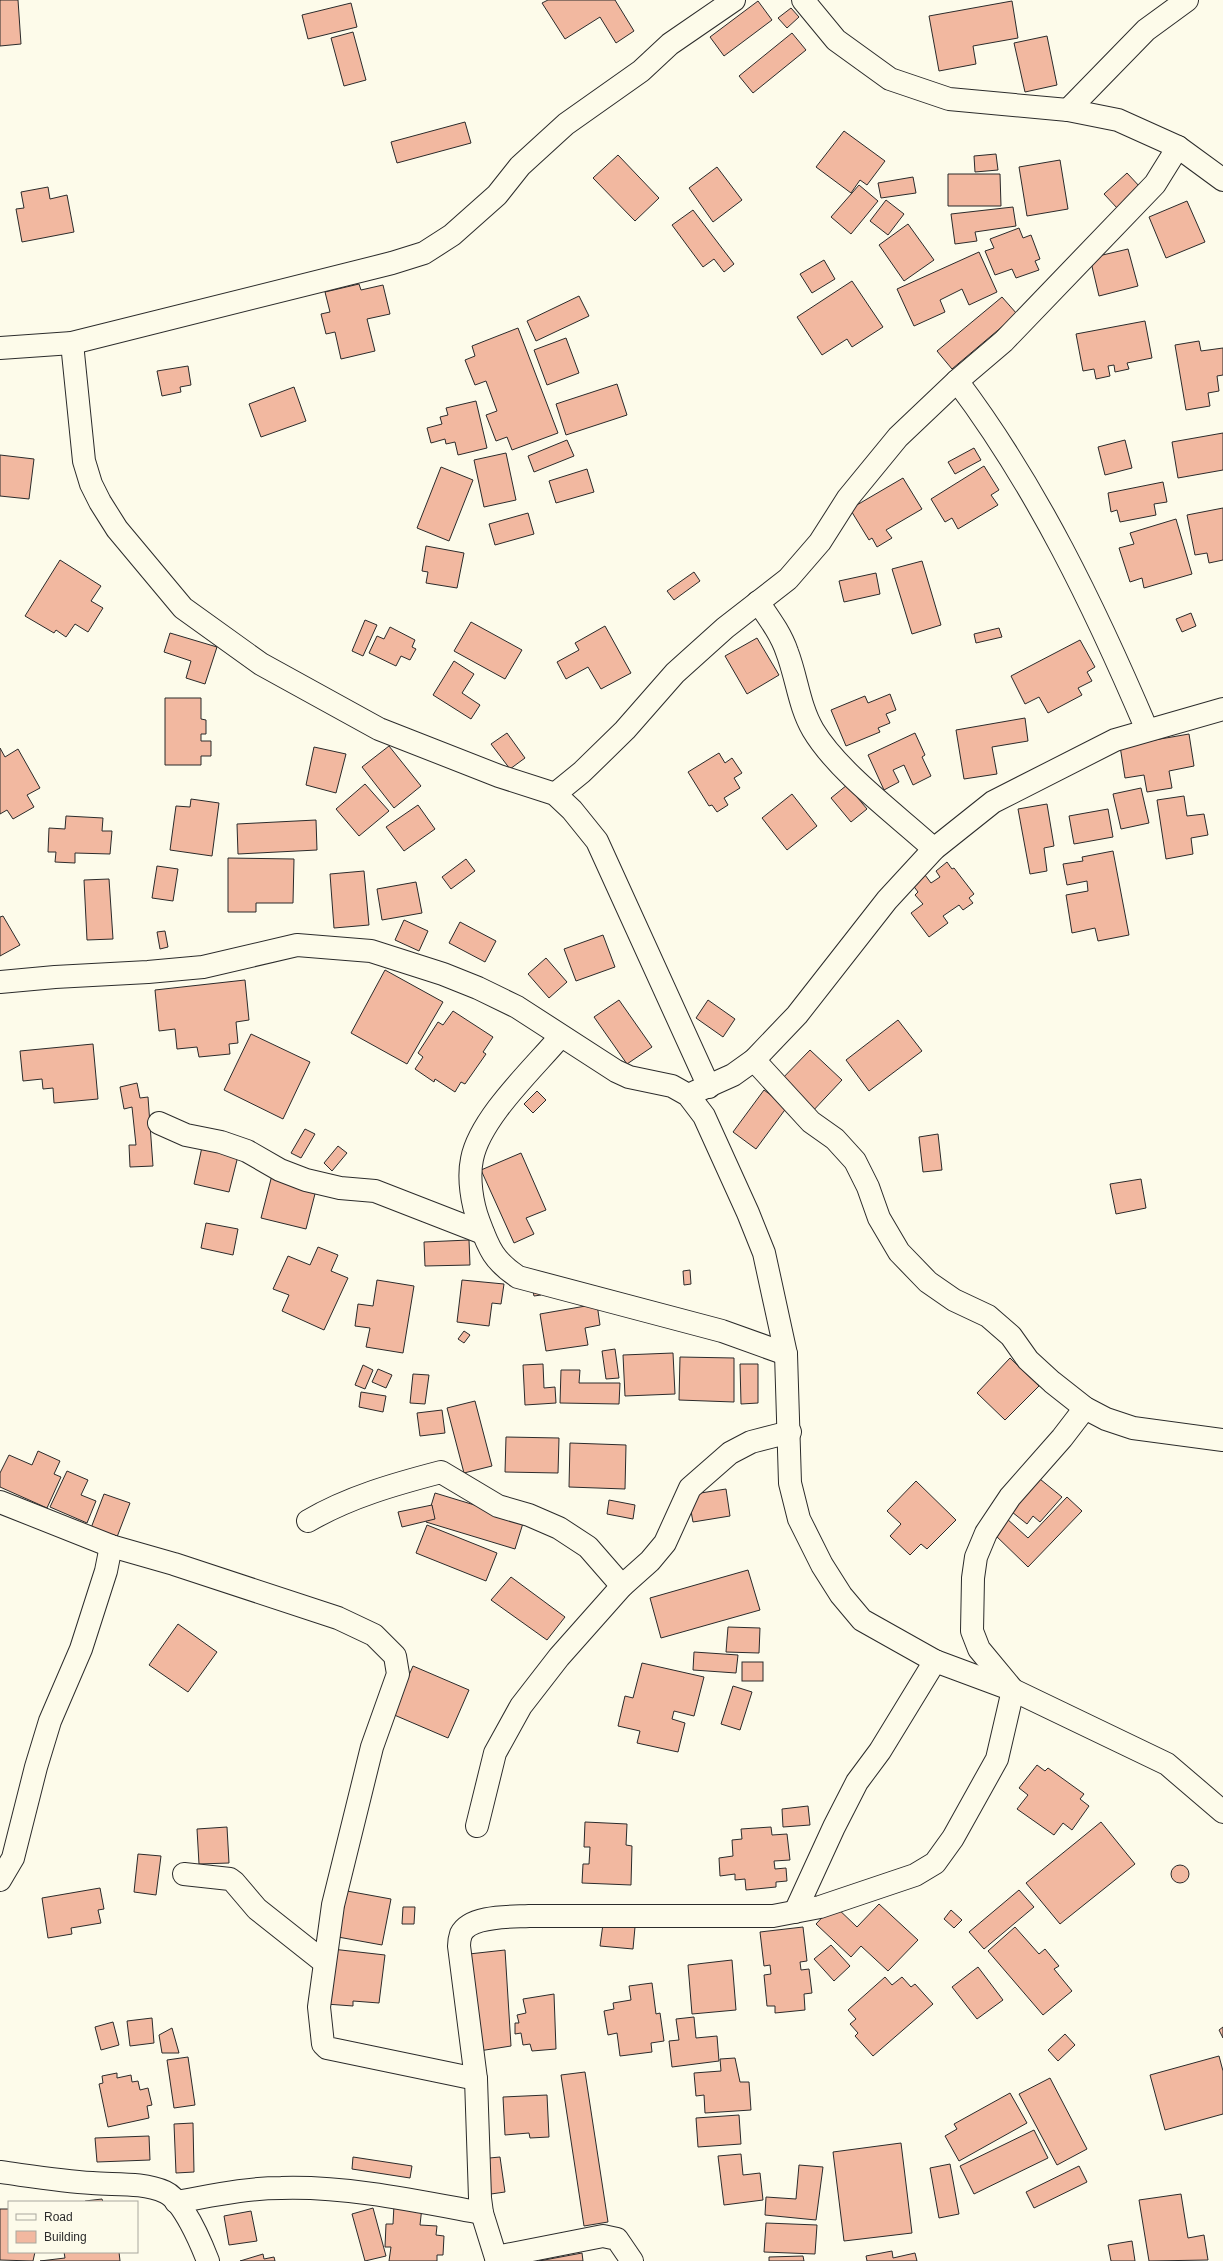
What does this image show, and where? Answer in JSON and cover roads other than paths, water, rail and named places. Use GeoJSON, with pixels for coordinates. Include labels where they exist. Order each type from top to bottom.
{"type":"FeatureCollection","features":[{"type":"Feature","properties":{"kind":"street"},"geometry":{"type":"LineString","coordinates":[[0,348],[72,343],[392,263],[424,253],[452,235],[497,195],[520,166],[566,124],[641,71],[670,44],[734,0]]}},
{"type":"Feature","properties":{"kind":"street"},"geometry":{"type":"LineString","coordinates":[[803,0],[836,40],[890,79],[949,99],[1068,110],[1118,120],[1178,147],[1223,180]]}},
{"type":"Feature","properties":{"kind":"street"},"geometry":{"type":"LineString","coordinates":[[1068,110],[1146,30],[1187,0]]}},
{"type":"Feature","properties":{"kind":"street"},"geometry":{"type":"LineString","coordinates":[[555,794],[606,749],[675,673],[726,628],[788,580],[820,542],[848,498],[898,437],[957,382],[1004,342],[1135,205],[1163,173],[1178,147]]}},
{"type":"Feature","properties":{"kind":"street"},"geometry":{"type":"LineString","coordinates":[[72,343],[84,461],[92,484],[100,502],[117,529],[183,608],[261,664],[379,729],[500,776],[555,794],[572,810],[597,841],[709,1087]]}},
{"type":"Feature","properties":{"kind":"street"},"geometry":{"type":"LineString","coordinates":[[957,382],[991,427],[1015,464],[1052,530],[1118,664],[1147,730]]}},
{"type":"Feature","properties":{"kind":"street"},"geometry":{"type":"LineString","coordinates":[[758,602],[776,629],[787,651],[805,714],[825,747],[852,775],[934,849]]}},
{"type":"Feature","properties":{"kind":"street"},"geometry":{"type":"LineString","coordinates":[[688,1095],[709,1087],[733,1075],[754,1060],[797,1015],[887,900],[934,849],[993,802],[1115,740],[1223,709]]}},
{"type":"Feature","properties":{"kind":"street"},"geometry":{"type":"LineString","coordinates":[[0,982],[195,967],[297,945],[371,951],[444,974],[478,988],[517,1007],[560,1037],[616,1071],[629,1077],[672,1086],[688,1095],[704,1116],[764,1253],[786,1354],[790,1432],[790,1484],[792,1496],[799,1519],[825,1571],[841,1595],[862,1620],[935,1661],[1013,1690],[1167,1764],[1223,1812]]}},
{"type":"Feature","properties":{"kind":"street"},"geometry":{"type":"LineString","coordinates":[[560,1037],[490,1120],[475,1147],[471,1160],[474,1209],[492,1254],[502,1266],[518,1277],[722,1332],[786,1354]]}},
{"type":"Feature","properties":{"kind":"street"},"geometry":{"type":"LineString","coordinates":[[754,1060],[810,1122],[835,1139],[855,1161],[868,1187],[879,1218],[900,1252],[928,1282],[954,1300],[988,1316],[1011,1336],[1028,1360],[1085,1408],[1106,1419],[1133,1428],[1223,1440]]}},
{"type":"Feature","properties":{"kind":"street"},"geometry":{"type":"LineString","coordinates":[[159,1123],[186,1135],[221,1142],[247,1151],[280,1170],[306,1180],[340,1188],[375,1191],[483,1233]]}},
{"type":"Feature","properties":{"kind":"street"},"geometry":{"type":"LineString","coordinates":[[1013,1690],[979,1649],[972,1631],[973,1578],[976,1557],[986,1533],[1010,1497],[1062,1438],[1085,1408]]}},
{"type":"Feature","properties":{"kind":"street"},"geometry":{"type":"LineString","coordinates":[[477,1826],[495,1753],[512,1720],[536,1685],[622,1586],[650,1561],[665,1543],[682,1500],[690,1488],[705,1473],[730,1453],[751,1442],[790,1432]]}},
{"type":"Feature","properties":{"kind":"street"},"geometry":{"type":"LineString","coordinates":[[308,1521],[326,1511],[394,1484],[441,1472],[498,1506],[529,1515],[559,1528],[588,1547],[622,1586]]}},
{"type":"Feature","properties":{"kind":"street"},"geometry":{"type":"LineString","coordinates":[[0,1502],[110,1546],[174,1564],[338,1618],[374,1635],[395,1656],[398,1674],[372,1747],[333,1905],[319,2007],[324,2046],[476,2079]]}},
{"type":"Feature","properties":{"kind":"street"},"geometry":{"type":"LineString","coordinates":[[0,1880],[13,1858],[36,1767],[50,1721],[81,1649],[106,1571],[110,1546]]}},
{"type":"Feature","properties":{"kind":"street"},"geometry":{"type":"LineString","coordinates":[[795,1912],[834,1827],[857,1782],[880,1751],[935,1661]]}},
{"type":"Feature","properties":{"kind":"street"},"geometry":{"type":"LineString","coordinates":[[632,2261],[617,2239],[604,2236],[496,2259],[482,2214],[476,2079],[459,1946],[461,1933],[468,1925],[492,1918],[529,1916],[773,1916],[820,1908],[915,1875],[934,1863],[953,1838],[997,1759],[1013,1690]]}},
{"type":"Feature","properties":{"kind":"street"},"geometry":{"type":"LineString","coordinates":[[184,1874],[230,1879],[257,1909],[324,1962]]}},
{"type":"Feature","properties":{"kind":"street"},"geometry":{"type":"LineString","coordinates":[[0,2172],[91,2183],[142,2186],[164,2192],[176,2202],[201,2242],[208,2261]]}},
{"type":"Feature","properties":{"kind":"street"},"geometry":{"type":"LineString","coordinates":[[176,2202],[251,2189],[282,2187],[389,2195],[482,2214]]}}]}
